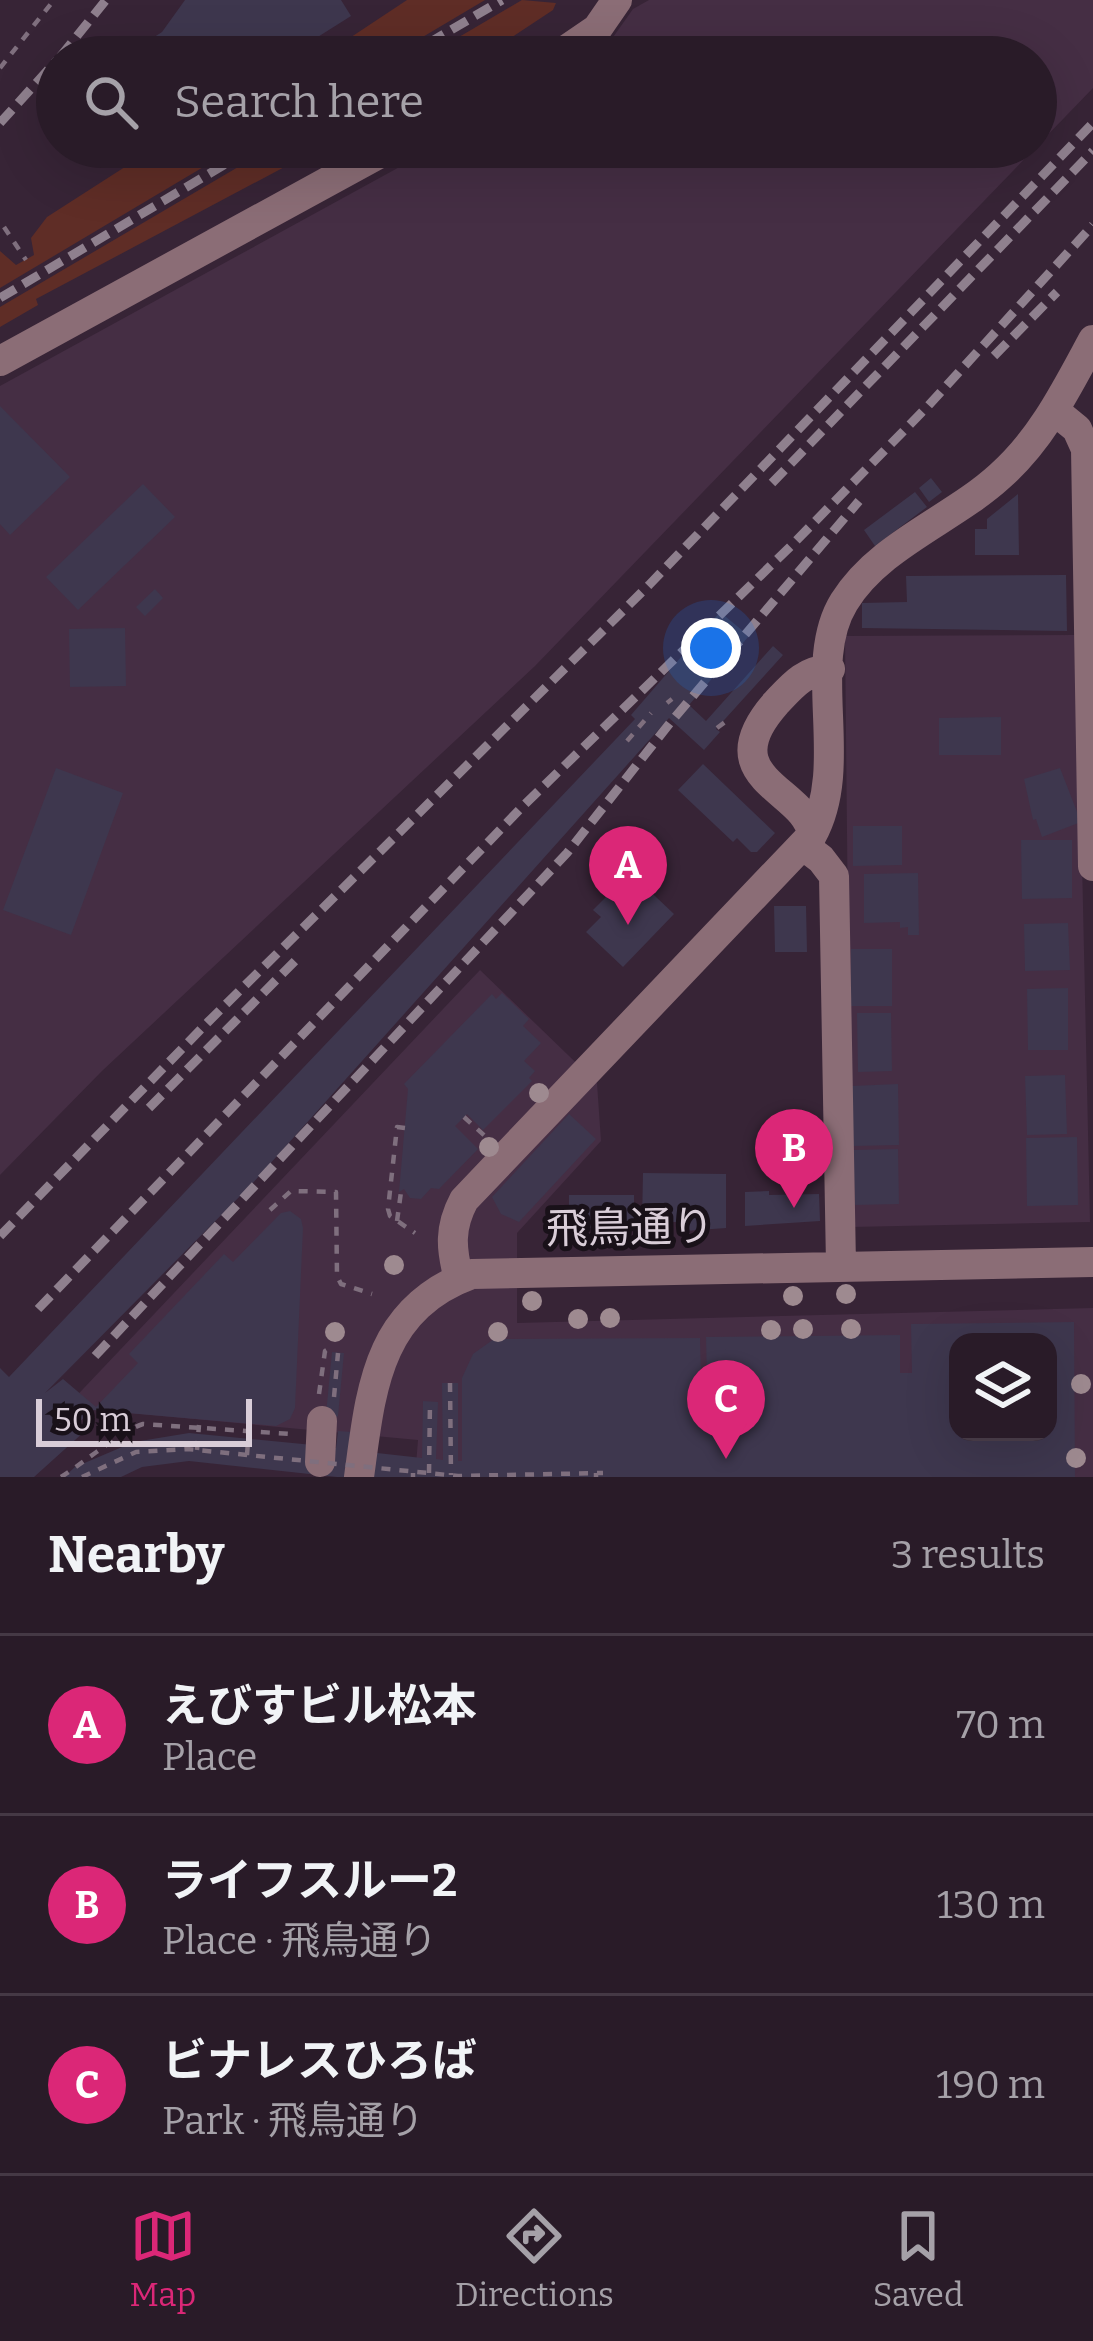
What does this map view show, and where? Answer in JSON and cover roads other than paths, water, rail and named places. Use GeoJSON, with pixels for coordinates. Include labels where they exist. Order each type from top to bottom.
{"type":"FeatureCollection","features":[{"type":"Feature","properties":{"kind":"street"},"geometry":{"type":"LineString","coordinates":[[586,36],[616,0]]}},
{"type":"Feature","properties":{"kind":"street"},"geometry":{"type":"LineString","coordinates":[[0,361],[353,168]]}},
{"type":"Feature","properties":{"kind":"street"},"geometry":{"type":"LineString","coordinates":[[359,1477],[370,1393],[382,1353],[411,1313],[459,1279],[450,1248],[454,1219],[464,1200],[808,841],[824,812],[829,785],[833,627],[853,590],[916,536],[1000,476],[1055,411],[1093,340]]}},
{"type":"Feature","properties":{"kind":"street"},"geometry":{"type":"LineString","coordinates":[[1055,411],[1077,429],[1086,449],[1093,866]]}},
{"type":"Feature","properties":{"kind":"street"},"geometry":{"type":"LineString","coordinates":[[830,668],[797,680],[759,724],[756,764],[762,776],[807,815],[808,841],[834,876],[842,1265]]}},
{"type":"Feature","properties":{"kind":"street","name":"飛鳥通り"},"geometry":{"type":"LineString","coordinates":[[459,1279],[472,1274],[1093,1262]]}},
{"type":"Feature","properties":{"kind":"street"},"geometry":{"type":"LineString","coordinates":[[319,1419],[320,1462]]}},
{"type":"Feature","properties":{"kind":"railway"},"geometry":{"type":"LineString","coordinates":[[77,36],[106,0]]}},
{"type":"Feature","properties":{"kind":"railway"},"geometry":{"type":"LineString","coordinates":[[441,36],[502,0]]}},
{"type":"Feature","properties":{"kind":"railway"},"geometry":{"type":"LineString","coordinates":[[0,123],[36,83]]}},
{"type":"Feature","properties":{"kind":"railway"},"geometry":{"type":"LineString","coordinates":[[1057,160],[1093,123]]}},
{"type":"Feature","properties":{"kind":"railway"},"geometry":{"type":"LineString","coordinates":[[772,483],[1093,151]]}},
{"type":"Feature","properties":{"kind":"railway"},"geometry":{"type":"LineString","coordinates":[[0,298],[219,168]]}},
{"type":"Feature","properties":{"kind":"railway"},"geometry":{"type":"LineString","coordinates":[[0,1236],[208,1022],[649,585],[1050,168]]}},
{"type":"Feature","properties":{"kind":"railway"},"geometry":{"type":"LineString","coordinates":[[38,1309],[523,806],[928,406],[1093,225]]}},
{"type":"Feature","properties":{"kind":"railway"},"geometry":{"type":"LineString","coordinates":[[994,356],[1057,292]]}},
{"type":"Feature","properties":{"kind":"railway"},"geometry":{"type":"LineString","coordinates":[[95,1356],[567,853],[670,723],[859,501]]}},
{"type":"Feature","properties":{"kind":"railway"},"geometry":{"type":"LineString","coordinates":[[149,1108],[297,959]]}},
{"type":"Feature","properties":{"kind":"place","name":"えびすビル松本"},"geometry":{"type":"Point","coordinates":[628,925]}},
{"type":"Feature","properties":{"kind":"place","name":"ライフスルー2"},"geometry":{"type":"Point","coordinates":[794,1208]}},
{"type":"Feature","properties":{"kind":"place","name":"ビナレスひろば"},"geometry":{"type":"Point","coordinates":[726,1459]}}]}
